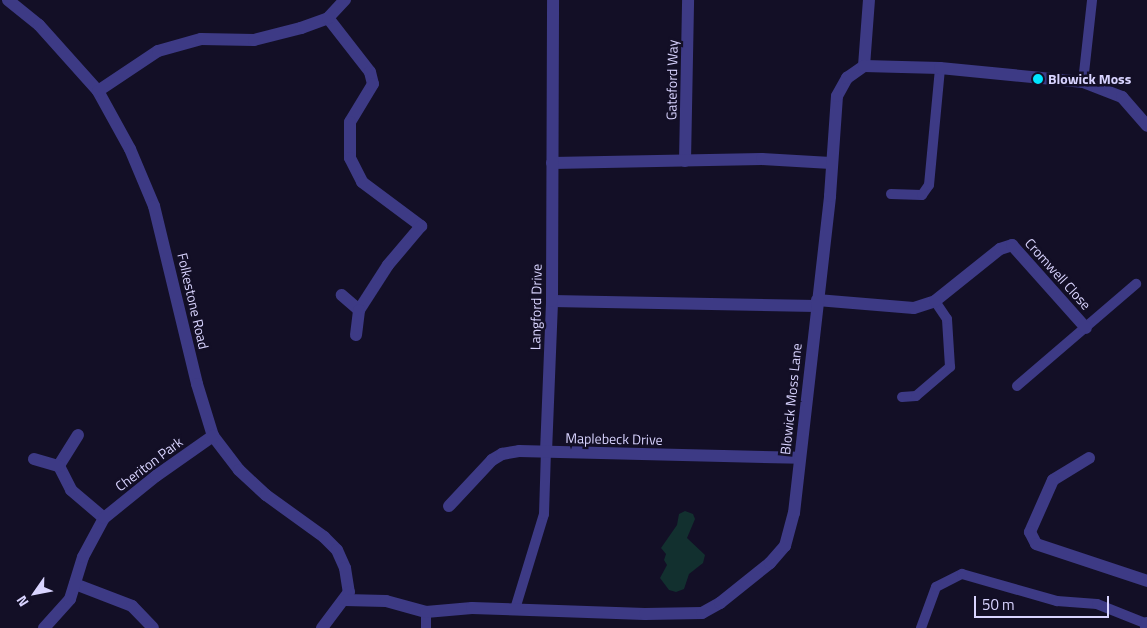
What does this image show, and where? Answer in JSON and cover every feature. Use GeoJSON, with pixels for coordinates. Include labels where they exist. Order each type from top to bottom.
{"type":"FeatureCollection","features":[{"type":"Feature","properties":{"kind":"street","name":"Folkestone Road"},"geometry":{"type":"LineString","coordinates":[[8,0],[39,25],[98,91],[130,148],[154,206],[197,384],[213,436],[239,470],[266,495],[324,537],[337,550],[345,568],[349,592],[345,600]]}},
{"type":"Feature","properties":{"kind":"street"},"geometry":{"type":"LineString","coordinates":[[98,91],[158,51],[201,39],[254,40],[328,18],[345,0]]}},
{"type":"Feature","properties":{"kind":"street","name":"Langford Drive"},"geometry":{"type":"LineString","coordinates":[[546,452],[552,302],[552,0]]}},
{"type":"Feature","properties":{"kind":"street","name":"Gateford Way"},"geometry":{"type":"LineString","coordinates":[[685,161],[688,0]]}},
{"type":"Feature","properties":{"kind":"street"},"geometry":{"type":"LineString","coordinates":[[869,0],[864,66],[940,68],[1083,82],[1122,97],[1147,126]]}},
{"type":"Feature","properties":{"kind":"street"},"geometry":{"type":"LineString","coordinates":[[328,18],[370,72],[372,84],[350,122],[350,158],[362,182],[421,226],[388,265],[359,310],[356,335]]}},
{"type":"Feature","properties":{"kind":"street","name":"Blowick Moss Lane"},"geometry":{"type":"LineString","coordinates":[[345,600],[386,601],[426,612],[515,609],[645,614],[702,613],[720,603],[770,563],[785,546],[794,513],[816,303],[830,196],[830,163],[837,96],[847,78],[864,66]]}},
{"type":"Feature","properties":{"kind":"street"},"geometry":{"type":"LineString","coordinates":[[552,163],[762,159],[830,163]]}},
{"type":"Feature","properties":{"kind":"street","name":"Cromwell Close"},"geometry":{"type":"LineString","coordinates":[[552,302],[816,303],[914,308],[935,301],[1000,249],[1012,245],[1086,328]]}},
{"type":"Feature","properties":{"kind":"street"},"geometry":{"type":"LineString","coordinates":[[342,295],[359,310]]}},
{"type":"Feature","properties":{"kind":"street"},"geometry":{"type":"LineString","coordinates":[[58,466],[78,435]]}},
{"type":"Feature","properties":{"kind":"street","name":"Cheriton Park"},"geometry":{"type":"LineString","coordinates":[[44,628],[70,599],[83,558],[104,518],[156,476],[213,436]]}},
{"type":"Feature","properties":{"kind":"street","name":"Maplebeck Drive"},"geometry":{"type":"LineString","coordinates":[[449,506],[492,460],[502,454],[546,452],[800,458]]}},
{"type":"Feature","properties":{"kind":"street"},"geometry":{"type":"LineString","coordinates":[[1089,458],[1053,480],[1030,532],[1036,544],[1147,582]]}},
{"type":"Feature","properties":{"kind":"street"},"geometry":{"type":"LineString","coordinates":[[34,459],[58,466],[71,490],[104,518]]}},
{"type":"Feature","properties":{"kind":"street"},"geometry":{"type":"LineString","coordinates":[[75,584],[132,606],[153,628]]}},
{"type":"Feature","properties":{"kind":"street"},"geometry":{"type":"LineString","coordinates":[[322,628],[345,600]]}},
{"type":"Feature","properties":{"kind":"street"},"geometry":{"type":"LineString","coordinates":[[1146,628],[1147,624]]}},
{"type":"Feature","properties":{"kind":"lane"},"geometry":{"type":"LineString","coordinates":[[1083,82],[1092,0]]}},
{"type":"Feature","properties":{"kind":"lane"},"geometry":{"type":"LineString","coordinates":[[891,194],[922,195],[929,185],[940,68]]}},
{"type":"Feature","properties":{"kind":"lane"},"geometry":{"type":"LineString","coordinates":[[1017,386],[1136,284]]}},
{"type":"Feature","properties":{"kind":"lane"},"geometry":{"type":"LineString","coordinates":[[902,397],[916,396],[950,367],[947,320],[935,301]]}},
{"type":"Feature","properties":{"kind":"lane","name":"Langford Drive"},"geometry":{"type":"LineString","coordinates":[[515,609],[544,514],[546,452]]}},
{"type":"Feature","properties":{"kind":"lane"},"geometry":{"type":"LineString","coordinates":[[921,628],[936,587],[962,574],[1056,601],[1097,604],[1147,624]]}},
{"type":"Feature","properties":{"kind":"lane"},"geometry":{"type":"LineString","coordinates":[[426,612],[426,628]]}},
{"type":"Feature","properties":{"kind":"green space"},"geometry":{"type":"Polygon","coordinates":[[[685,511],[693,514],[695,519],[687,538],[705,555],[703,563],[689,574],[684,589],[676,592],[669,590],[660,578],[667,565],[664,560],[666,554],[661,548],[677,525],[679,514],[685,511]]]}},
{"type":"Feature","properties":{"kind":"place","name":"Blowick Moss"},"geometry":{"type":"Point","coordinates":[1038,79]}}]}
